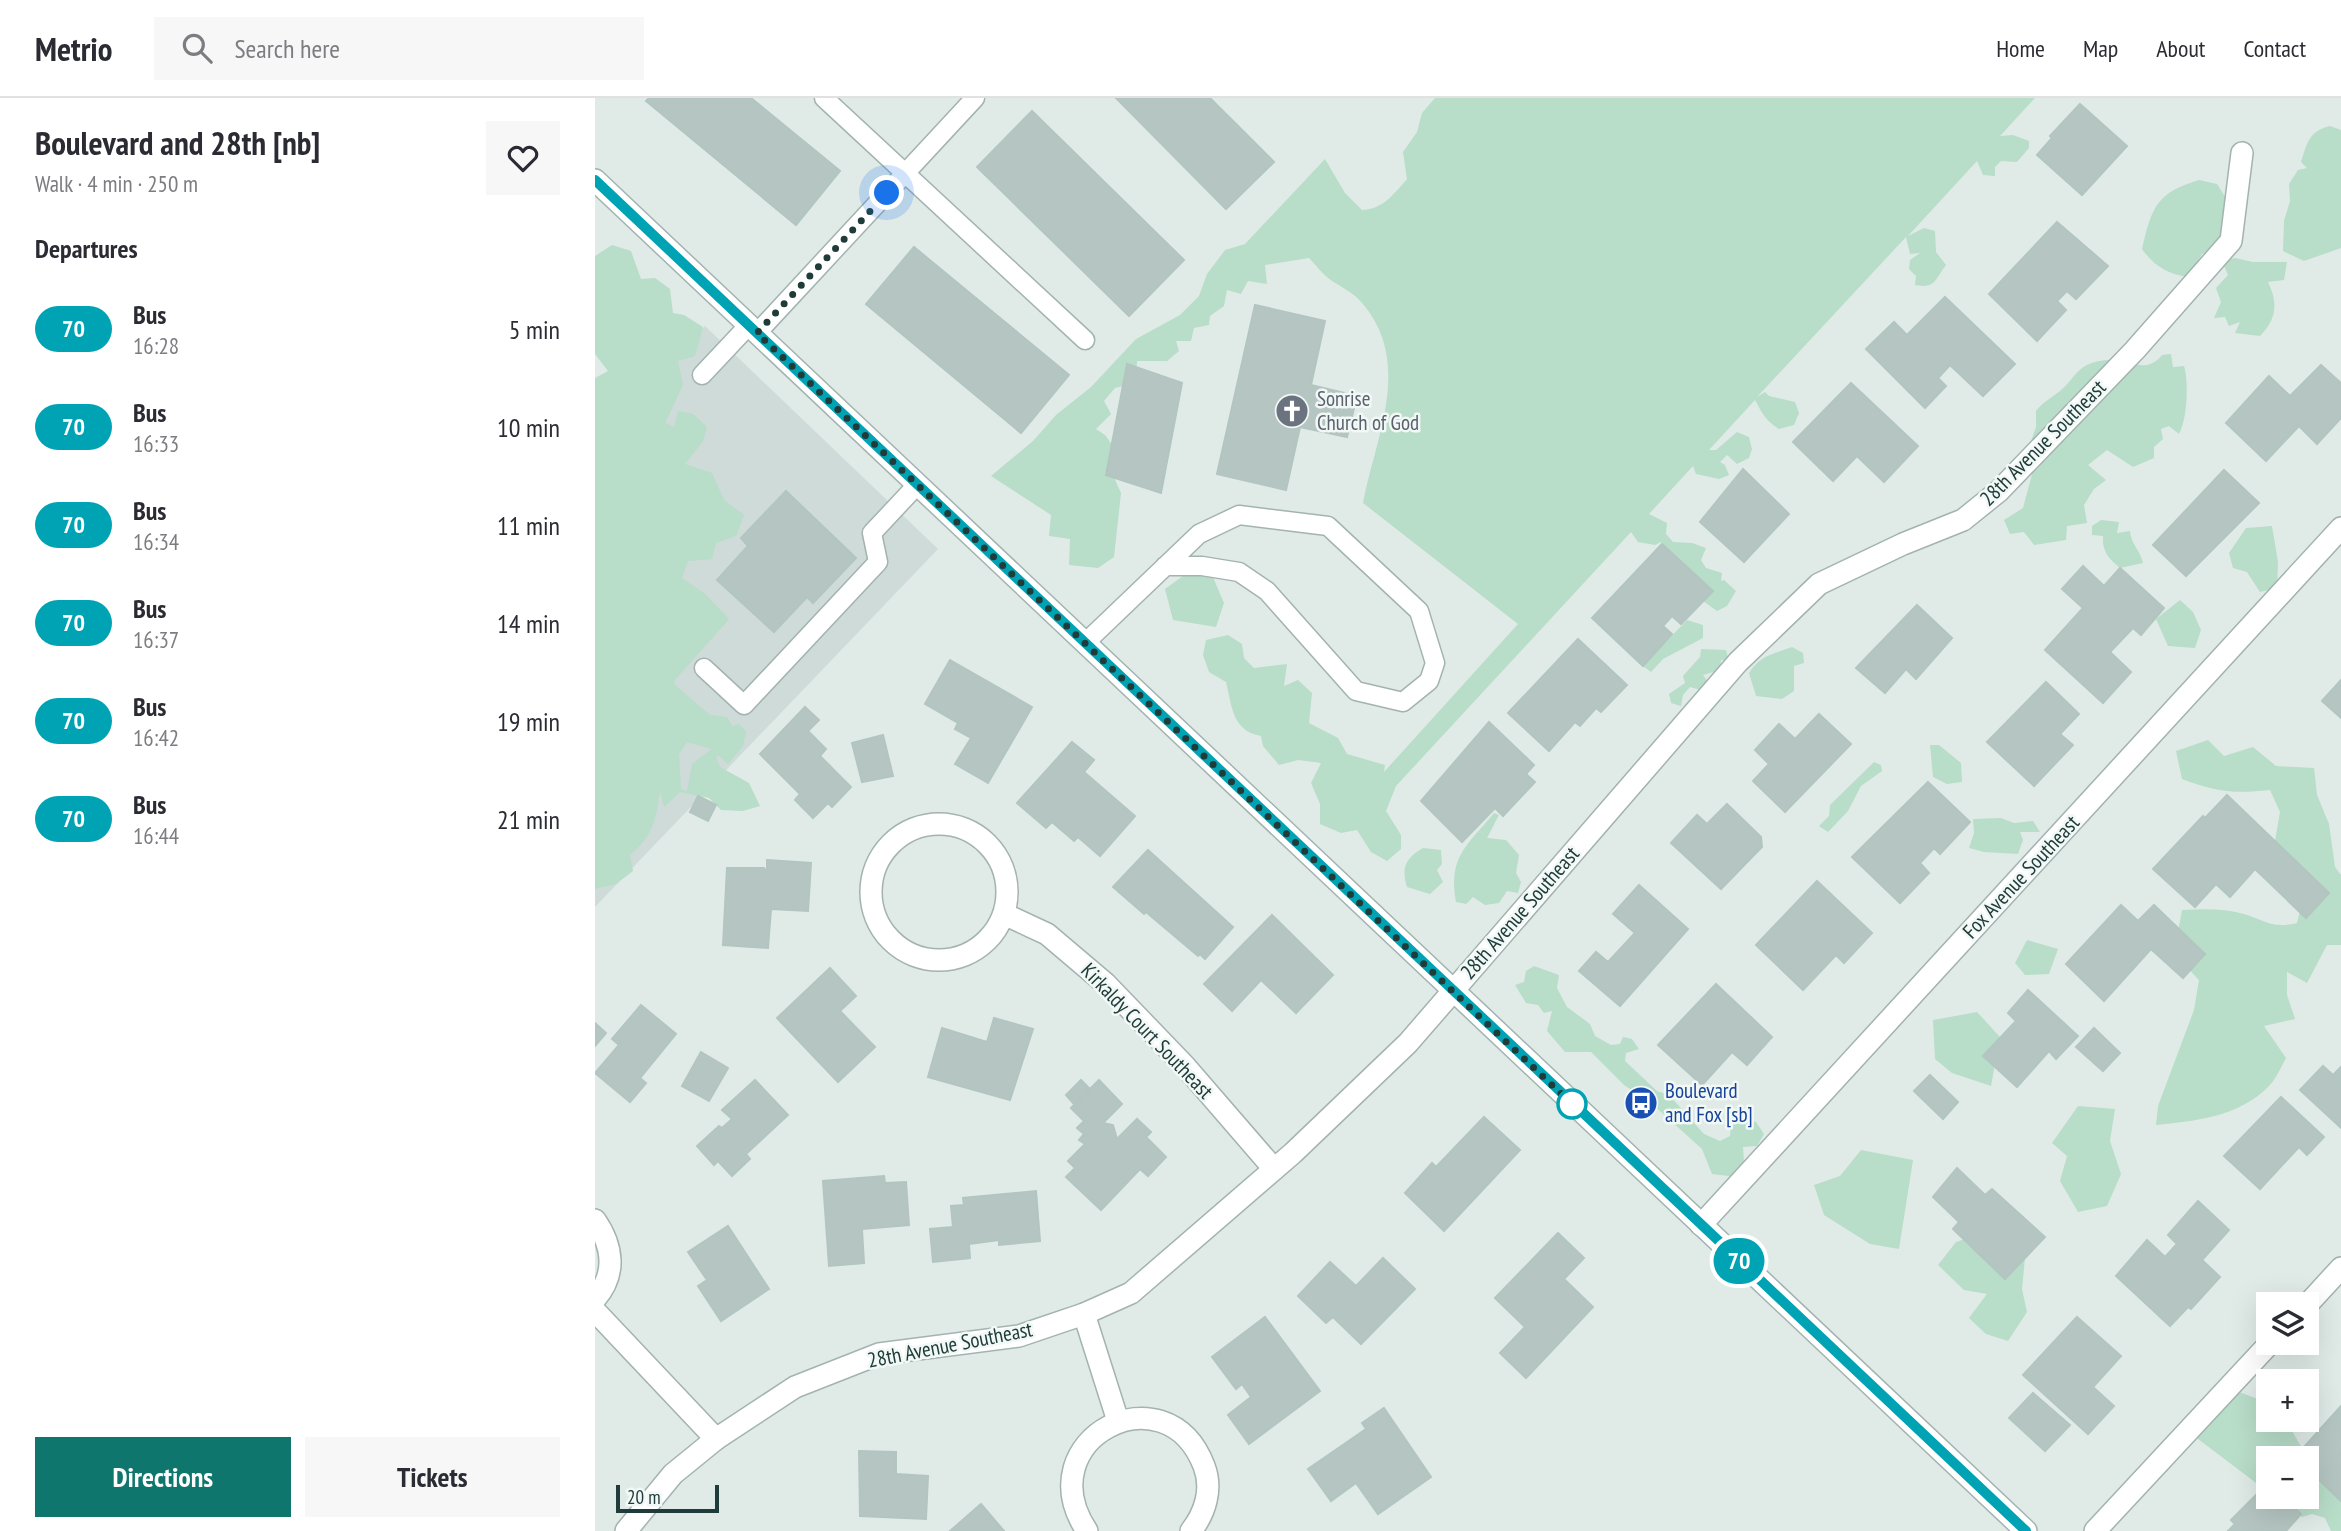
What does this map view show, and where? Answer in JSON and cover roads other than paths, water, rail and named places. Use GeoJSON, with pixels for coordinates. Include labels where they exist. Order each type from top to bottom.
{"type":"FeatureCollection","features":[{"type":"Feature","properties":{"kind":"street","name":"28th Avenue Southeast"},"geometry":{"type":"LineString","coordinates":[[626,1531],[673,1474],[716,1438],[795,1387],[879,1354],[1019,1336],[1084,1314],[1131,1293],[1274,1169],[1408,1043],[1738,662],[1819,584],[1903,544],[1963,520],[1999,491],[2135,350],[2231,241],[2242,153]]}},
{"type":"Feature","properties":{"kind":"street"},"geometry":{"type":"LineString","coordinates":[[595,180],[2026,1531]]}},
{"type":"Feature","properties":{"kind":"street","name":"Fox Avenue Southeast"},"geometry":{"type":"LineString","coordinates":[[1701,1226],[2341,528]]}},
{"type":"Feature","properties":{"kind":"street"},"geometry":{"type":"LineString","coordinates":[[936,824],[958,826],[978,835],[994,851],[1004,870],[1007,892],[1004,914],[993,934],[975,949],[954,958],[931,960],[909,953],[890,940],[877,921],[871,899],[872,875],[881,855],[895,839],[915,827],[936,824]]}},
{"type":"Feature","properties":{"kind":"street","name":"Kirkaldy Court Southeast"},"geometry":{"type":"LineString","coordinates":[[1004,914],[1047,934],[1107,984],[1185,1066],[1274,1169]]}},
{"type":"Feature","properties":{"kind":"street"},"geometry":{"type":"LineString","coordinates":[[595,1220],[605,1234],[611,1253],[610,1273],[595,1299]]}},
{"type":"Feature","properties":{"kind":"street"},"geometry":{"type":"LineString","coordinates":[[2318,1292],[2341,1268]]}},
{"type":"Feature","properties":{"kind":"street"},"geometry":{"type":"LineString","coordinates":[[595,1311],[716,1438]]}},
{"type":"Feature","properties":{"kind":"street"},"geometry":{"type":"LineString","coordinates":[[1084,1314],[1118,1421]]}},
{"type":"Feature","properties":{"kind":"street"},"geometry":{"type":"LineString","coordinates":[[2095,1531],[2259,1355]]}},
{"type":"Feature","properties":{"kind":"street"},"geometry":{"type":"LineString","coordinates":[[1087,1531],[1075,1511],[1070,1489],[1073,1468],[1083,1447],[1098,1432],[1118,1421],[1140,1418],[1164,1422],[1184,1434],[1198,1451],[1207,1473],[1208,1496],[1201,1518],[1191,1531]]}},
{"type":"Feature","properties":{"kind":"lane"},"geometry":{"type":"LineString","coordinates":[[824,98],[1085,340]]}},
{"type":"Feature","properties":{"kind":"lane"},"geometry":{"type":"LineString","coordinates":[[702,375],[753,329],[906,173],[975,98]]}},
{"type":"Feature","properties":{"kind":"lane"},"geometry":{"type":"LineString","coordinates":[[704,668],[744,705],[878,562],[872,533],[917,485]]}},
{"type":"Feature","properties":{"kind":"lane"},"geometry":{"type":"LineString","coordinates":[[1085,643],[1165,566],[1199,534],[1239,514],[1328,526],[1419,611],[1435,663],[1429,681],[1403,702],[1356,691],[1267,591],[1239,572],[1202,566],[1165,566]]}},
{"type":"Feature","properties":{"kind":"place","name":"Sonrise Church of God"},"geometry":{"type":"Point","coordinates":[1292,411]}},
{"type":"Feature","properties":{"kind":"place","name":"Boulevard and Fox [sb]"},"geometry":{"type":"Point","coordinates":[1641,1103]}}]}
